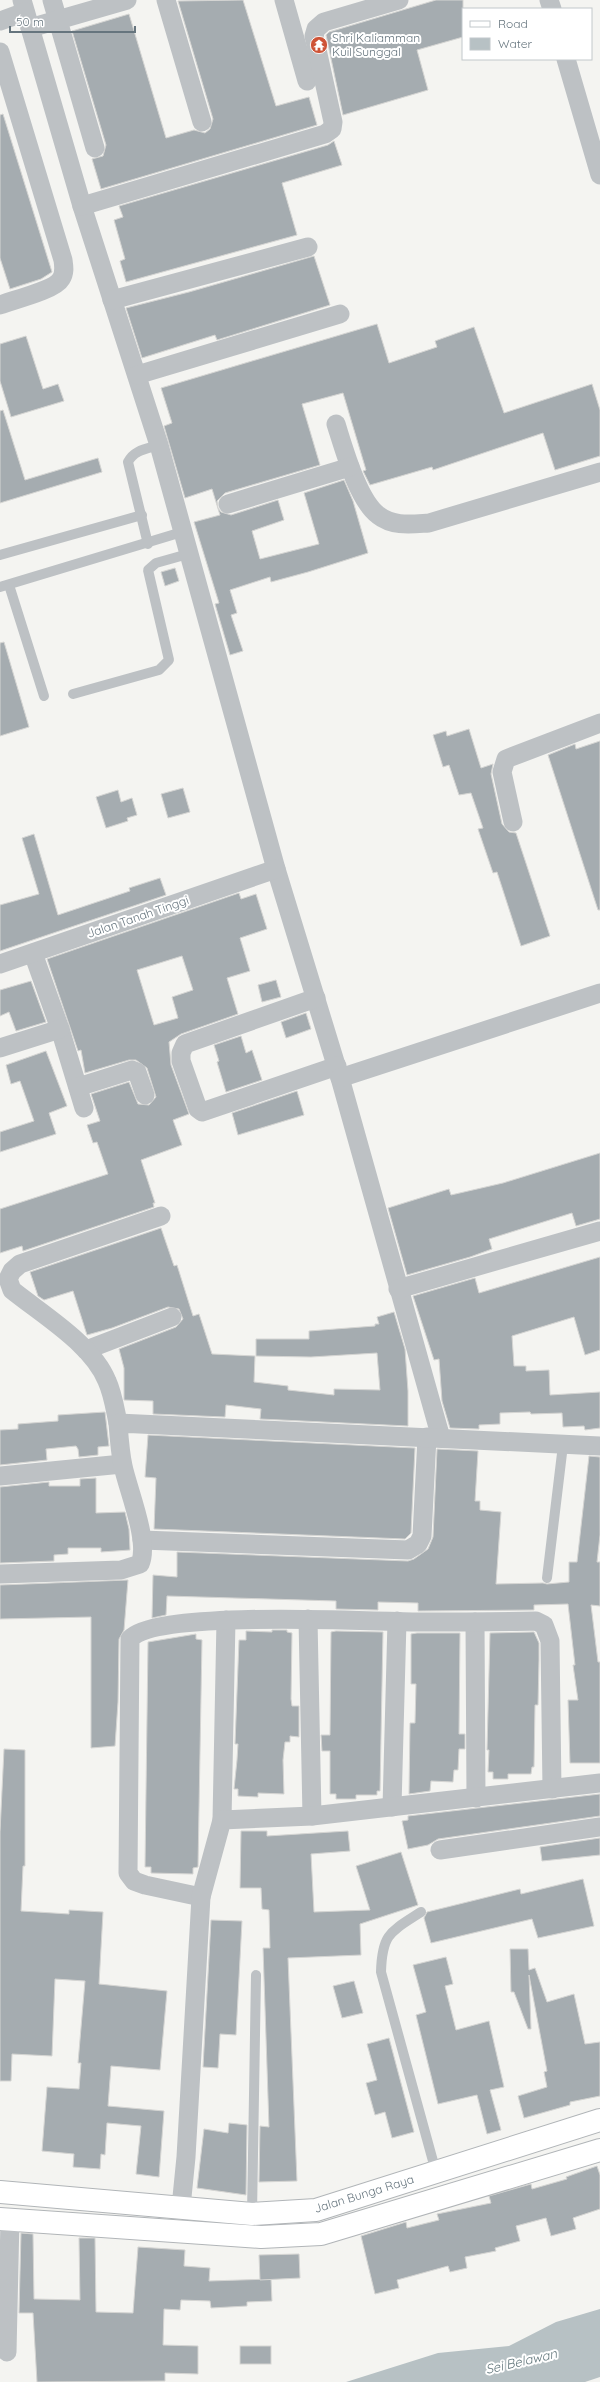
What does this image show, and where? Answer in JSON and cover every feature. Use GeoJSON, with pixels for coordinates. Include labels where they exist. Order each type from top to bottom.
{"type":"FeatureCollection","features":[{"type":"Feature","properties":{"kind":"main road","name":"Jalan Bunga Raya"},"geometry":{"type":"LineString","coordinates":[[0,2192],[181,2206],[252,2214],[316,2210],[600,2120]]}},
{"type":"Feature","properties":{"kind":"main road"},"geometry":{"type":"LineString","coordinates":[[5,2219],[262,2237],[321,2234],[600,2150]]}},
{"type":"Feature","properties":{"kind":"main road"},"geometry":{"type":"LineString","coordinates":[[204,2232],[206,2209]]}},
{"type":"Feature","properties":{"kind":"street"},"geometry":{"type":"LineString","coordinates":[[52,0],[95,148]]}},
{"type":"Feature","properties":{"kind":"street"},"geometry":{"type":"LineString","coordinates":[[0,21],[26,13],[58,20],[128,0]]}},
{"type":"Feature","properties":{"kind":"street"},"geometry":{"type":"LineString","coordinates":[[166,0],[202,122]]}},
{"type":"Feature","properties":{"kind":"street"},"geometry":{"type":"LineString","coordinates":[[284,0],[307,82]]}},
{"type":"Feature","properties":{"kind":"street"},"geometry":{"type":"LineString","coordinates":[[82,206],[325,134],[332,129],[333,122],[314,36],[316,29],[324,22],[399,0]]}},
{"type":"Feature","properties":{"kind":"street"},"geometry":{"type":"LineString","coordinates":[[26,13],[82,206],[159,445],[276,869],[338,1072],[398,1289],[434,1438],[422,1536],[418,1544],[408,1550],[142,1540]]}},
{"type":"Feature","properties":{"kind":"street"},"geometry":{"type":"LineString","coordinates":[[0,52],[63,260],[64,273],[61,281],[51,287],[0,305]]}},
{"type":"Feature","properties":{"kind":"street"},"geometry":{"type":"LineString","coordinates":[[566,60],[599,166]]}},
{"type":"Feature","properties":{"kind":"street"},"geometry":{"type":"LineString","coordinates":[[112,300],[308,247]]}},
{"type":"Feature","properties":{"kind":"street"},"geometry":{"type":"LineString","coordinates":[[137,375],[340,314]]}},
{"type":"Feature","properties":{"kind":"street"},"geometry":{"type":"LineString","coordinates":[[336,424],[350,467],[368,502],[378,516],[406,525],[429,522],[600,472]]}},
{"type":"Feature","properties":{"kind":"street"},"geometry":{"type":"LineString","coordinates":[[228,504],[350,467]]}},
{"type":"Feature","properties":{"kind":"street"},"geometry":{"type":"LineString","coordinates":[[514,822],[502,772],[502,765],[506,759],[600,724]]}},
{"type":"Feature","properties":{"kind":"street","name":"Jalan Tanah Tinggi"},"geometry":{"type":"LineString","coordinates":[[0,964],[276,869]]}},
{"type":"Feature","properties":{"kind":"street"},"geometry":{"type":"LineString","coordinates":[[33,953],[60,1029],[84,1108]]}},
{"type":"Feature","properties":{"kind":"street"},"geometry":{"type":"LineString","coordinates":[[316,998],[185,1044],[181,1053],[181,1061],[198,1109],[202,1112],[600,993]]}},
{"type":"Feature","properties":{"kind":"street"},"geometry":{"type":"LineString","coordinates":[[0,1048],[60,1029]]}},
{"type":"Feature","properties":{"kind":"street"},"geometry":{"type":"LineString","coordinates":[[78,1087],[132,1070],[137,1072],[145,1095]]}},
{"type":"Feature","properties":{"kind":"street"},"geometry":{"type":"LineString","coordinates":[[0,1574],[128,1568],[140,1564],[142,1560],[142,1540],[122,1464],[118,1423],[107,1381],[96,1362],[86,1350],[12,1290],[8,1278],[12,1271],[20,1264],[161,1216]]}},
{"type":"Feature","properties":{"kind":"street"},"geometry":{"type":"LineString","coordinates":[[398,1289],[600,1231]]}},
{"type":"Feature","properties":{"kind":"street"},"geometry":{"type":"LineString","coordinates":[[86,1350],[172,1317]]}},
{"type":"Feature","properties":{"kind":"street"},"geometry":{"type":"LineString","coordinates":[[118,1423],[600,1446]]}},
{"type":"Feature","properties":{"kind":"street"},"geometry":{"type":"LineString","coordinates":[[0,1476],[122,1464]]}},
{"type":"Feature","properties":{"kind":"street"},"geometry":{"type":"LineString","coordinates":[[308,1619],[312,1816]]}},
{"type":"Feature","properties":{"kind":"street"},"geometry":{"type":"LineString","coordinates":[[201,1898],[144,1886],[134,1881],[128,1874],[130,1639],[136,1633],[159,1627],[226,1620],[308,1619],[475,1622],[536,1621],[544,1625],[550,1641],[552,1789]]}},
{"type":"Feature","properties":{"kind":"street"},"geometry":{"type":"LineString","coordinates":[[181,2206],[186,2157],[201,1898],[222,1820],[226,1620]]}},
{"type":"Feature","properties":{"kind":"street"},"geometry":{"type":"LineString","coordinates":[[392,1807],[397,1621]]}},
{"type":"Feature","properties":{"kind":"street"},"geometry":{"type":"LineString","coordinates":[[475,1622],[476,1798]]}},
{"type":"Feature","properties":{"kind":"street"},"geometry":{"type":"LineString","coordinates":[[222,1820],[312,1816],[600,1783]]}},
{"type":"Feature","properties":{"kind":"street"},"geometry":{"type":"LineString","coordinates":[[440,1850],[600,1827]]}},
{"type":"Feature","properties":{"kind":"street"},"geometry":{"type":"LineString","coordinates":[[5,2219],[7,2352]]}},
{"type":"Feature","properties":{"kind":"lane"},"geometry":{"type":"LineString","coordinates":[[148,544],[128,462],[138,451],[159,445]]}},
{"type":"Feature","properties":{"kind":"lane"},"geometry":{"type":"LineString","coordinates":[[0,555],[142,515]]}},
{"type":"Feature","properties":{"kind":"lane"},"geometry":{"type":"LineString","coordinates":[[44,696],[4,586],[148,544],[182,532]]}},
{"type":"Feature","properties":{"kind":"lane"},"geometry":{"type":"LineString","coordinates":[[73,694],[159,670],[169,660],[148,570],[156,563],[188,554]]}},
{"type":"Feature","properties":{"kind":"lane"},"geometry":{"type":"LineString","coordinates":[[547,1578],[563,1445]]}},
{"type":"Feature","properties":{"kind":"lane"},"geometry":{"type":"LineString","coordinates":[[421,1912],[392,1931],[381,1950],[380,1972],[436,2172]]}},
{"type":"Feature","properties":{"kind":"lane"},"geometry":{"type":"LineString","coordinates":[[252,2214],[256,1975]]}},
{"type":"Feature","properties":{"kind":"water","name":"Sei Belawan"},"geometry":{"type":"Polygon","coordinates":[[[600,2309],[600,2377],[585,2382],[346,2382],[438,2353],[509,2346],[556,2322],[600,2309]]]}},
{"type":"Feature","properties":{"kind":"building"},"geometry":{"type":"Polygon","coordinates":[[[243,0],[276,106],[309,97],[317,125],[101,189],[92,159],[103,156],[106,145],[72,31],[129,14],[166,138],[194,130],[205,133],[210,129],[213,119],[178,1],[243,0]]]}},
{"type":"Feature","properties":{"kind":"building"},"geometry":{"type":"Polygon","coordinates":[[[436,0],[463,0],[462,37],[417,50],[428,90],[343,115],[326,35],[329,32],[436,0]]]}},
{"type":"Feature","properties":{"kind":"building"},"geometry":{"type":"Polygon","coordinates":[[[3,114],[52,272],[41,279],[10,289],[0,258],[0,115],[3,114]]]}},
{"type":"Feature","properties":{"kind":"building"},"geometry":{"type":"Polygon","coordinates":[[[334,141],[342,165],[282,183],[297,235],[126,282],[120,261],[125,259],[114,220],[123,217],[119,206],[328,145],[334,141]]]}},
{"type":"Feature","properties":{"kind":"building"},"geometry":{"type":"Polygon","coordinates":[[[314,256],[330,305],[217,340],[215,335],[142,358],[126,308],[189,292],[314,256]]]}},
{"type":"Feature","properties":{"kind":"building"},"geometry":{"type":"Polygon","coordinates":[[[377,324],[389,363],[437,347],[435,341],[474,327],[504,413],[592,384],[600,410],[600,456],[555,470],[543,433],[433,470],[432,467],[370,485],[363,471],[366,470],[343,393],[302,404],[320,465],[225,493],[217,501],[218,508],[221,512],[231,515],[278,500],[284,520],[252,531],[260,559],[319,544],[304,493],[344,480],[353,501],[368,553],[271,582],[270,577],[230,590],[237,613],[231,615],[243,651],[230,655],[215,604],[219,603],[194,522],[220,515],[212,489],[185,498],[164,426],[172,423],[161,388],[377,324]]]}},
{"type":"Feature","properties":{"kind":"building"},"geometry":{"type":"Polygon","coordinates":[[[26,336],[43,389],[58,384],[64,401],[11,417],[0,381],[0,344],[26,336]]]}},
{"type":"Feature","properties":{"kind":"building"},"geometry":{"type":"Polygon","coordinates":[[[3,410],[25,480],[98,458],[102,472],[0,503],[0,411],[3,410]]]}},
{"type":"Feature","properties":{"kind":"building"},"geometry":{"type":"Polygon","coordinates":[[[175,568],[179,581],[165,586],[161,572],[175,568]]]}},
{"type":"Feature","properties":{"kind":"building"},"geometry":{"type":"Polygon","coordinates":[[[4,642],[29,727],[0,736],[0,643],[4,642]]]}},
{"type":"Feature","properties":{"kind":"building"},"geometry":{"type":"Polygon","coordinates":[[[469,729],[481,768],[493,764],[491,774],[502,824],[509,832],[516,833],[550,936],[521,946],[497,872],[493,873],[478,829],[483,828],[471,793],[459,795],[449,765],[443,767],[433,735],[446,731],[447,736],[469,729]]]}},
{"type":"Feature","properties":{"kind":"building"},"geometry":{"type":"Polygon","coordinates":[[[600,741],[600,910],[598,910],[548,755],[575,744],[576,749],[600,741]]]}},
{"type":"Feature","properties":{"kind":"building"},"geometry":{"type":"Polygon","coordinates":[[[183,788],[190,812],[168,818],[161,794],[183,788]]]}},
{"type":"Feature","properties":{"kind":"building"},"geometry":{"type":"Polygon","coordinates":[[[118,790],[121,802],[132,798],[137,815],[127,818],[128,821],[106,828],[96,797],[118,790]]]}},
{"type":"Feature","properties":{"kind":"building"},"geometry":{"type":"Polygon","coordinates":[[[34,834],[58,915],[130,891],[129,888],[160,878],[166,895],[0,951],[0,905],[39,894],[22,838],[34,834]]]}},
{"type":"Feature","properties":{"kind":"building"},"geometry":{"type":"Polygon","coordinates":[[[239,893],[241,899],[256,894],[267,929],[240,938],[250,971],[227,978],[238,1014],[181,1034],[169,1042],[171,1065],[189,1114],[173,1120],[182,1145],[141,1160],[155,1203],[153,1203],[154,1207],[23,1251],[22,1246],[0,1253],[0,1209],[108,1174],[97,1142],[93,1143],[87,1125],[100,1121],[91,1094],[129,1082],[138,1104],[149,1105],[156,1097],[147,1068],[136,1060],[129,1060],[85,1073],[81,1050],[78,1051],[47,959],[239,893]],[[182,956],[137,970],[154,1025],[178,1018],[172,997],[193,990],[182,956]]]}},
{"type":"Feature","properties":{"kind":"building"},"geometry":{"type":"Polygon","coordinates":[[[276,980],[281,997],[262,1002],[258,985],[276,980]]]}},
{"type":"Feature","properties":{"kind":"building"},"geometry":{"type":"Polygon","coordinates":[[[31,981],[46,1022],[16,1031],[9,1012],[0,1016],[0,990],[31,981]]]}},
{"type":"Feature","properties":{"kind":"building"},"geometry":{"type":"Polygon","coordinates":[[[306,1013],[311,1029],[286,1038],[281,1022],[306,1013]]]}},
{"type":"Feature","properties":{"kind":"building"},"geometry":{"type":"Polygon","coordinates":[[[241,1036],[246,1053],[252,1050],[262,1080],[226,1092],[217,1062],[219,1061],[214,1045],[241,1036]]]}},
{"type":"Feature","properties":{"kind":"building"},"geometry":{"type":"Polygon","coordinates":[[[46,1051],[67,1106],[49,1113],[56,1134],[0,1152],[0,1132],[34,1121],[20,1081],[11,1084],[6,1065],[46,1051]]]}},
{"type":"Feature","properties":{"kind":"building"},"geometry":{"type":"Polygon","coordinates":[[[297,1091],[304,1115],[238,1135],[232,1113],[297,1091]]]}},
{"type":"Feature","properties":{"kind":"building"},"geometry":{"type":"Polygon","coordinates":[[[600,1153],[600,1219],[576,1226],[572,1213],[489,1239],[492,1249],[470,1257],[407,1275],[388,1208],[449,1189],[451,1195],[503,1183],[600,1153]]]}},
{"type":"Feature","properties":{"kind":"building"},"geometry":{"type":"Polygon","coordinates":[[[161,1228],[174,1266],[177,1265],[193,1316],[199,1314],[212,1354],[255,1356],[254,1382],[288,1386],[288,1390],[334,1395],[334,1389],[380,1390],[377,1353],[311,1357],[256,1356],[256,1339],[309,1339],[309,1331],[375,1326],[375,1324],[379,1324],[377,1317],[394,1312],[405,1349],[408,1391],[408,1426],[260,1419],[261,1409],[226,1405],[225,1417],[153,1414],[153,1401],[124,1400],[124,1368],[119,1349],[176,1327],[183,1319],[179,1309],[168,1307],[112,1328],[87,1335],[73,1291],[44,1300],[38,1296],[30,1272],[161,1228]]]}},
{"type":"Feature","properties":{"kind":"building"},"geometry":{"type":"Polygon","coordinates":[[[600,1257],[600,1350],[585,1355],[574,1317],[512,1336],[514,1366],[526,1366],[526,1371],[549,1370],[550,1395],[600,1392],[600,1428],[585,1430],[584,1426],[563,1427],[562,1413],[531,1414],[530,1412],[500,1413],[500,1424],[479,1425],[479,1429],[450,1428],[442,1401],[439,1359],[434,1360],[413,1296],[475,1278],[479,1293],[600,1257]]]}},
{"type":"Feature","properties":{"kind":"building"},"geometry":{"type":"Polygon","coordinates":[[[105,1412],[109,1446],[98,1447],[98,1455],[79,1457],[76,1446],[46,1449],[47,1460],[0,1465],[0,1430],[18,1429],[18,1424],[58,1421],[58,1415],[105,1412]]]}},
{"type":"Feature","properties":{"kind":"building"},"geometry":{"type":"Polygon","coordinates":[[[148,1435],[415,1448],[411,1533],[405,1539],[154,1529],[156,1478],[145,1477],[148,1435]]]}},
{"type":"Feature","properties":{"kind":"building"},"geometry":{"type":"Polygon","coordinates":[[[437,1449],[478,1451],[475,1501],[480,1501],[480,1510],[501,1512],[496,1584],[547,1584],[569,1582],[569,1562],[577,1562],[589,1456],[600,1457],[600,1535],[597,1562],[600,1562],[600,1606],[591,1605],[598,1662],[600,1662],[600,1763],[570,1763],[568,1700],[578,1700],[573,1665],[575,1665],[568,1604],[534,1605],[534,1610],[418,1611],[418,1603],[378,1602],[378,1610],[336,1609],[336,1601],[167,1596],[166,1615],[152,1618],[153,1575],[177,1577],[177,1552],[408,1561],[414,1559],[428,1549],[433,1537],[437,1449]]]}},
{"type":"Feature","properties":{"kind":"building"},"geometry":{"type":"Polygon","coordinates":[[[96,1478],[96,1513],[125,1512],[129,1529],[130,1550],[101,1552],[101,1548],[68,1548],[68,1554],[54,1555],[54,1561],[0,1563],[0,1487],[49,1482],[49,1486],[80,1486],[80,1479],[96,1478]]]}},
{"type":"Feature","properties":{"kind":"building"},"geometry":{"type":"Polygon","coordinates":[[[128,1580],[124,1630],[119,1639],[118,1702],[115,1746],[91,1748],[91,1617],[0,1619],[0,1585],[128,1580]]]}},
{"type":"Feature","properties":{"kind":"building"},"geometry":{"type":"Polygon","coordinates":[[[272,1630],[287,1630],[287,1632],[292,1633],[291,1699],[292,1706],[299,1706],[299,1737],[290,1736],[290,1742],[285,1742],[283,1760],[284,1794],[258,1793],[258,1797],[238,1796],[238,1789],[234,1789],[238,1744],[235,1744],[239,1640],[246,1640],[246,1631],[272,1632],[272,1630]]]}},
{"type":"Feature","properties":{"kind":"building"},"geometry":{"type":"Polygon","coordinates":[[[331,1632],[383,1632],[380,1791],[377,1791],[377,1795],[356,1795],[356,1799],[336,1799],[336,1794],[330,1794],[330,1751],[322,1751],[321,1735],[330,1735],[331,1632]]]}},
{"type":"Feature","properties":{"kind":"building"},"geometry":{"type":"Polygon","coordinates":[[[534,1632],[539,1643],[539,1660],[538,1705],[535,1705],[534,1767],[532,1767],[531,1774],[508,1774],[508,1779],[493,1779],[493,1772],[488,1772],[489,1750],[487,1750],[490,1633],[534,1632]]]}},
{"type":"Feature","properties":{"kind":"building"},"geometry":{"type":"Polygon","coordinates":[[[460,1633],[459,1734],[465,1734],[465,1749],[459,1749],[458,1770],[454,1770],[453,1782],[431,1781],[430,1791],[409,1794],[410,1723],[415,1723],[416,1684],[411,1684],[411,1634],[460,1633]]]}},
{"type":"Feature","properties":{"kind":"building"},"geometry":{"type":"Polygon","coordinates":[[[196,1634],[196,1639],[202,1640],[198,1867],[193,1868],[193,1874],[151,1873],[151,1867],[145,1867],[148,1642],[196,1634]]]}},
{"type":"Feature","properties":{"kind":"building"},"geometry":{"type":"Polygon","coordinates":[[[4,1749],[25,1750],[25,1866],[23,1866],[21,1911],[69,1914],[69,1910],[103,1912],[99,1984],[167,1991],[160,2070],[111,2066],[108,2106],[164,2111],[159,2177],[136,2174],[141,2126],[107,2123],[105,2155],[101,2154],[100,2169],[73,2167],[74,2154],[42,2151],[47,2087],[79,2089],[81,2063],[78,2063],[85,1981],[55,1979],[52,2056],[12,2054],[11,2081],[0,2081],[0,1832],[4,1749]]]}},
{"type":"Feature","properties":{"kind":"building"},"geometry":{"type":"Polygon","coordinates":[[[600,1794],[600,1816],[438,1839],[428,1845],[408,1849],[402,1821],[408,1820],[408,1816],[600,1794]]]}},
{"type":"Feature","properties":{"kind":"building"},"geometry":{"type":"Polygon","coordinates":[[[241,1831],[267,1831],[267,1836],[348,1831],[350,1851],[311,1854],[314,1912],[370,1910],[356,1866],[401,1852],[418,1905],[360,1924],[361,1955],[288,1958],[297,2181],[259,2182],[260,2126],[269,2127],[263,1948],[270,1948],[269,1910],[262,1909],[261,1888],[240,1888],[241,1831]]]}},
{"type":"Feature","properties":{"kind":"building"},"geometry":{"type":"Polygon","coordinates":[[[600,1838],[600,1855],[542,1861],[540,1847],[600,1838]]]}},
{"type":"Feature","properties":{"kind":"building"},"geometry":{"type":"Polygon","coordinates":[[[583,1879],[594,1926],[538,1938],[532,1919],[431,1943],[424,1918],[427,1912],[520,1889],[521,1894],[583,1879]]]}},
{"type":"Feature","properties":{"kind":"building"},"geometry":{"type":"Polygon","coordinates":[[[211,1920],[242,1921],[236,2035],[220,2034],[218,2068],[203,2067],[211,1920]]]}},
{"type":"Feature","properties":{"kind":"building"},"geometry":{"type":"Polygon","coordinates":[[[510,1949],[528,1949],[529,1970],[535,1968],[547,2002],[574,1994],[585,2044],[600,2042],[600,2096],[570,2102],[570,2105],[524,2118],[518,2096],[547,2087],[544,2072],[547,2071],[529,1975],[531,2029],[528,2029],[514,1992],[511,1992],[510,1949]]]}},
{"type":"Feature","properties":{"kind":"building"},"geometry":{"type":"Polygon","coordinates":[[[446,1957],[453,1984],[445,1986],[456,2030],[489,2021],[504,2087],[490,2090],[501,2130],[487,2134],[477,2095],[438,2104],[416,2015],[426,2012],[413,1965],[446,1957]]]}},
{"type":"Feature","properties":{"kind":"building"},"geometry":{"type":"Polygon","coordinates":[[[354,1981],[363,2013],[342,2018],[333,1986],[354,1981]]]}},
{"type":"Feature","properties":{"kind":"building"},"geometry":{"type":"Polygon","coordinates":[[[389,2038],[414,2132],[392,2138],[385,2112],[375,2115],[366,2083],[377,2080],[367,2044],[389,2038]]]}},
{"type":"Feature","properties":{"kind":"building"},"geometry":{"type":"Polygon","coordinates":[[[229,2123],[247,2125],[246,2195],[197,2188],[204,2129],[228,2133],[229,2123]]]}},
{"type":"Feature","properties":{"kind":"building"},"geometry":{"type":"Polygon","coordinates":[[[597,2166],[600,2175],[600,2209],[573,2218],[576,2229],[551,2236],[546,2218],[516,2226],[520,2241],[495,2248],[496,2251],[465,2257],[467,2268],[450,2272],[448,2266],[397,2280],[399,2288],[375,2294],[361,2236],[406,2222],[407,2228],[439,2220],[437,2214],[491,2203],[489,2196],[531,2184],[532,2189],[567,2179],[566,2177],[597,2166]]]}},
{"type":"Feature","properties":{"kind":"building"},"geometry":{"type":"Polygon","coordinates":[[[21,2233],[33,2234],[34,2299],[80,2300],[79,2238],[95,2238],[96,2312],[133,2313],[138,2247],[185,2250],[184,2266],[210,2268],[209,2281],[271,2279],[272,2301],[247,2302],[247,2306],[211,2308],[210,2301],[181,2300],[180,2310],[164,2309],[163,2345],[198,2346],[198,2374],[165,2373],[165,2381],[37,2382],[33,2313],[19,2313],[21,2233]]]}},
{"type":"Feature","properties":{"kind":"building"},"geometry":{"type":"Polygon","coordinates":[[[299,2254],[300,2278],[260,2280],[259,2255],[299,2254]]]}},
{"type":"Feature","properties":{"kind":"building"},"geometry":{"type":"Polygon","coordinates":[[[240,2346],[271,2346],[271,2364],[240,2364],[240,2346]]]}},
{"type":"Feature","properties":{"kind":"place","name":"Shri Kaliamman Kuil Sunggal"},"geometry":{"type":"Point","coordinates":[319,45]}}]}
